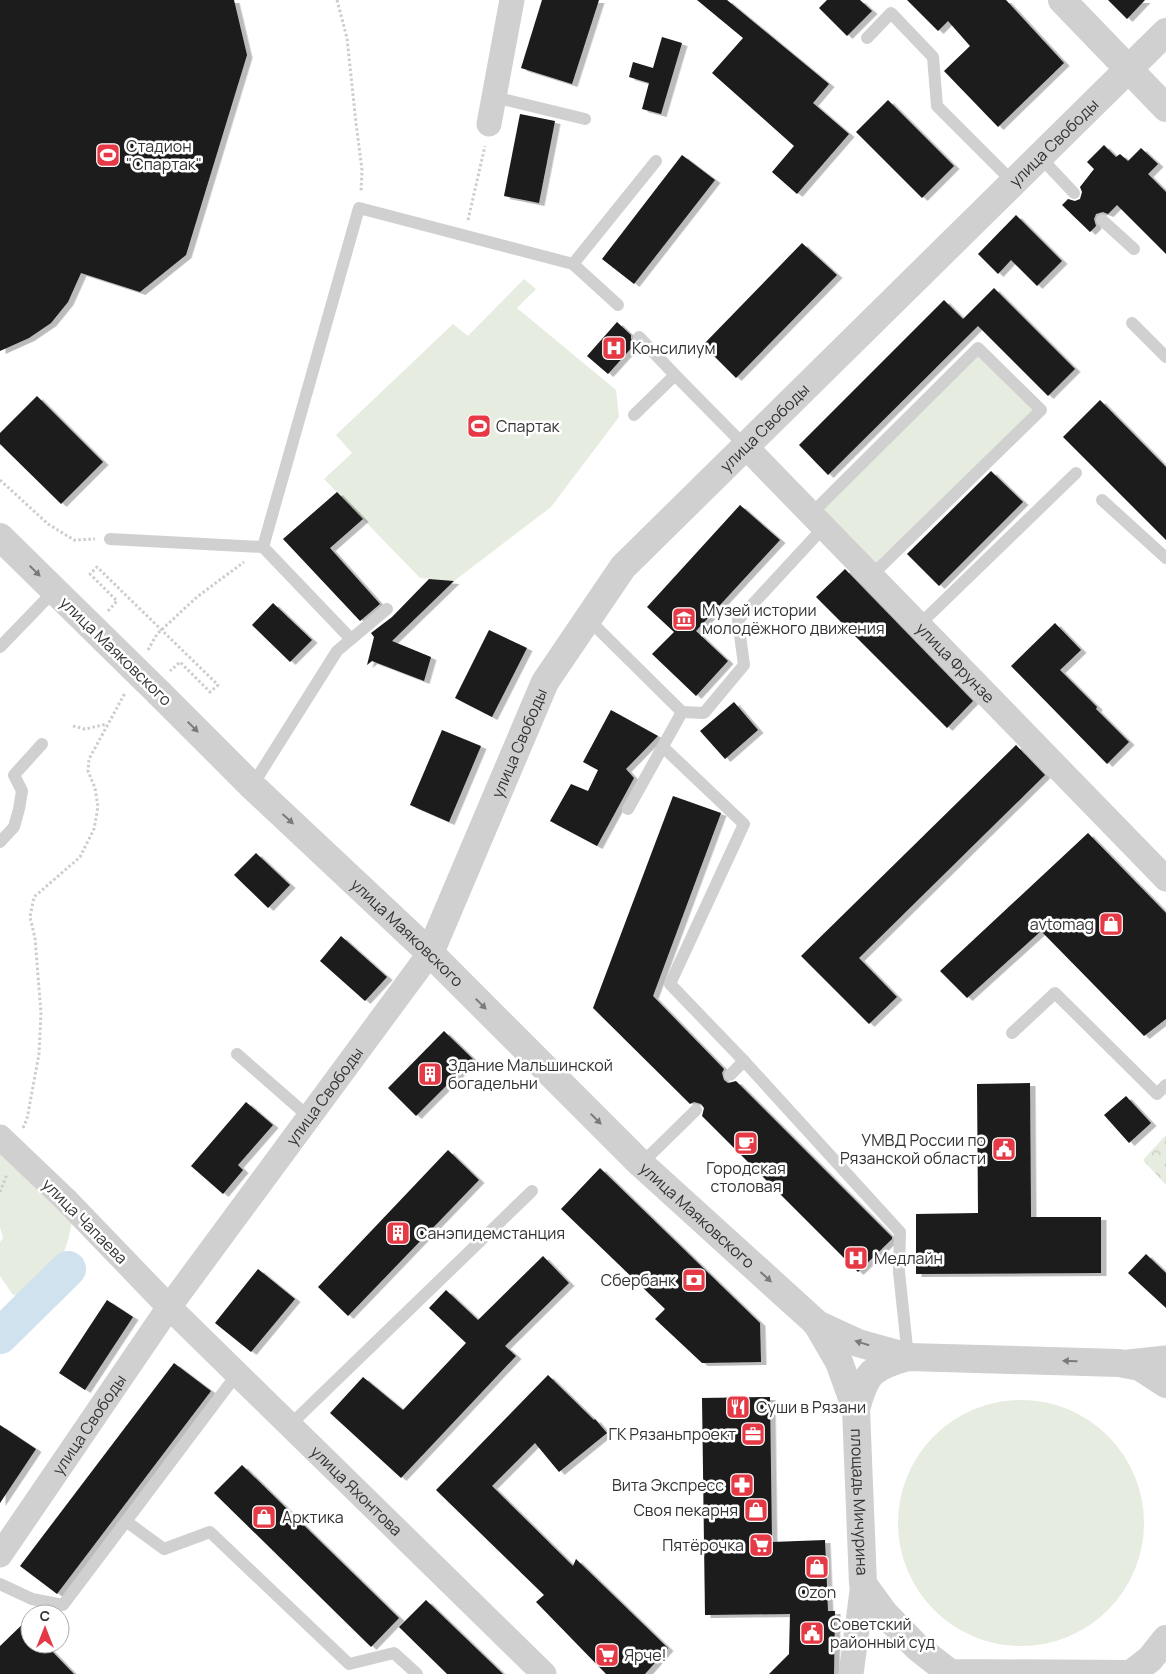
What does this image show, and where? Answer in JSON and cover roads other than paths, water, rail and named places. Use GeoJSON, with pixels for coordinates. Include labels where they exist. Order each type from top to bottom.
{"type":"FeatureCollection","features":[{"type":"Feature","properties":{"kind":"street"},"geometry":{"type":"LineString","coordinates":[[488,134],[512,0]]}},
{"type":"Feature","properties":{"kind":"street"},"geometry":{"type":"LineString","coordinates":[[1062,0],[1166,108]]}},
{"type":"Feature","properties":{"kind":"street","name":"улица Свободы"},"geometry":{"type":"LineString","coordinates":[[0,1555],[169,1307],[430,953],[545,682],[623,568],[1166,32]]}},
{"type":"Feature","properties":{"kind":"street","name":"улица Фрунзе"},"geometry":{"type":"LineString","coordinates":[[745,446],[1166,879]]}},
{"type":"Feature","properties":{"kind":"street","name":"улица Маяковского"},"geometry":{"type":"LineString","coordinates":[[0,537],[105,640],[163,683],[252,786],[430,953],[641,1164],[817,1324],[858,1343],[908,1356]]}},
{"type":"Feature","properties":{"kind":"street","name":"улица Чапаева"},"geometry":{"type":"LineString","coordinates":[[10,1137],[66,1200],[169,1307]]}},
{"type":"Feature","properties":{"kind":"street","name":"улица Яхонтова"},"geometry":{"type":"LineString","coordinates":[[169,1307],[544,1674]]}},
{"type":"Feature","properties":{"kind":"street","name":"улица Маяковского"},"geometry":{"type":"LineString","coordinates":[[817,1324],[839,1362],[856,1409]]}},
{"type":"Feature","properties":{"kind":"street","name":"площадь Мичурина"},"geometry":{"type":"LineString","coordinates":[[1166,1384],[1140,1367],[1119,1363],[908,1356],[892,1362],[872,1374],[861,1392],[856,1409],[863,1584],[884,1613],[918,1648],[946,1673],[1131,1674],[1150,1658],[1166,1639]]}},
{"type":"Feature","properties":{"kind":"street"},"geometry":{"type":"LineString","coordinates":[[1119,1363],[1166,1358]]}},
{"type":"Feature","properties":{"kind":"street"},"geometry":{"type":"LineString","coordinates":[[851,1674],[863,1584]]}},
{"type":"Feature","properties":{"kind":"lane"},"geometry":{"type":"LineString","coordinates":[[867,38],[890,13],[933,57],[936,106],[1014,183]]}},
{"type":"Feature","properties":{"kind":"lane"},"geometry":{"type":"LineString","coordinates":[[494,97],[585,119]]}},
{"type":"Feature","properties":{"kind":"lane"},"geometry":{"type":"LineString","coordinates":[[1040,157],[1074,193]]}},
{"type":"Feature","properties":{"kind":"lane"},"geometry":{"type":"LineString","coordinates":[[573,264],[656,161]]}},
{"type":"Feature","properties":{"kind":"lane"},"geometry":{"type":"LineString","coordinates":[[263,547],[359,208],[573,264],[618,305]]}},
{"type":"Feature","properties":{"kind":"lane"},"geometry":{"type":"LineString","coordinates":[[1102,220],[1134,248]]}},
{"type":"Feature","properties":{"kind":"lane"},"geometry":{"type":"LineString","coordinates":[[1132,323],[1166,357]]}},
{"type":"Feature","properties":{"kind":"lane"},"geometry":{"type":"LineString","coordinates":[[639,337],[745,446]]}},
{"type":"Feature","properties":{"kind":"lane"},"geometry":{"type":"LineString","coordinates":[[588,619],[682,712],[704,712],[744,665],[738,620],[817,521],[978,348],[1041,410],[871,576]]}},
{"type":"Feature","properties":{"kind":"lane"},"geometry":{"type":"LineString","coordinates":[[634,415],[675,375]]}},
{"type":"Feature","properties":{"kind":"lane"},"geometry":{"type":"LineString","coordinates":[[919,625],[1076,473]]}},
{"type":"Feature","properties":{"kind":"lane"},"geometry":{"type":"LineString","coordinates":[[1102,500],[1166,558]]}},
{"type":"Feature","properties":{"kind":"lane"},"geometry":{"type":"LineString","coordinates":[[110,539],[263,547],[351,639]]}},
{"type":"Feature","properties":{"kind":"lane"},"geometry":{"type":"LineString","coordinates":[[0,646],[54,590]]}},
{"type":"Feature","properties":{"kind":"lane"},"geometry":{"type":"LineString","coordinates":[[252,786],[337,650],[387,609]]}},
{"type":"Feature","properties":{"kind":"lane"},"geometry":{"type":"LineString","coordinates":[[628,809],[682,712]]}},
{"type":"Feature","properties":{"kind":"lane"},"geometry":{"type":"LineString","coordinates":[[0,842],[14,827],[19,809],[22,791],[14,775],[42,744]]}},
{"type":"Feature","properties":{"kind":"lane"},"geometry":{"type":"LineString","coordinates":[[663,747],[744,824],[670,984],[744,1061],[900,1232],[899,1272],[908,1356]]}},
{"type":"Feature","properties":{"kind":"lane"},"geometry":{"type":"LineString","coordinates":[[1012,1033],[1055,993],[1157,1094],[1166,1085]]}},
{"type":"Feature","properties":{"kind":"lane"},"geometry":{"type":"LineString","coordinates":[[237,1054],[309,1117]]}},
{"type":"Feature","properties":{"kind":"lane"},"geometry":{"type":"LineString","coordinates":[[730,1075],[744,1061]]}},
{"type":"Feature","properties":{"kind":"lane"},"geometry":{"type":"LineString","coordinates":[[641,1164],[696,1110]]}},
{"type":"Feature","properties":{"kind":"lane"},"geometry":{"type":"LineString","coordinates":[[290,1425],[532,1191]]}},
{"type":"Feature","properties":{"kind":"lane"},"geometry":{"type":"LineString","coordinates":[[0,1584],[32,1599],[63,1605],[237,1374]]}},
{"type":"Feature","properties":{"kind":"lane"},"geometry":{"type":"LineString","coordinates":[[127,1522],[164,1549],[210,1532],[349,1664],[394,1653],[413,1673]]}},
{"type":"Feature","properties":{"kind":"waterway"},"geometry":{"type":"LineString","coordinates":[[0,1336],[68,1269]]}},
{"type":"Feature","properties":{"kind":"place","name":"Стадион \"Спартак\""},"geometry":{"type":"Point","coordinates":[108,155]}},
{"type":"Feature","properties":{"kind":"place","name":"Консилиум"},"geometry":{"type":"Point","coordinates":[614,348]}},
{"type":"Feature","properties":{"kind":"place","name":"Спартак"},"geometry":{"type":"Point","coordinates":[479,426]}},
{"type":"Feature","properties":{"kind":"place","name":"Музей истории молодёжного движения"},"geometry":{"type":"Point","coordinates":[684,619]}},
{"type":"Feature","properties":{"kind":"place","name":"avtomag"},"geometry":{"type":"Point","coordinates":[1111,924]}},
{"type":"Feature","properties":{"kind":"place","name":"Здание Мальшинской богадельни"},"geometry":{"type":"Point","coordinates":[430,1074]}},
{"type":"Feature","properties":{"kind":"place","name":"Городская столовая"},"geometry":{"type":"Point","coordinates":[746,1143]}},
{"type":"Feature","properties":{"kind":"place","name":"УМВД России по Рязанской области"},"geometry":{"type":"Point","coordinates":[1004,1149]}},
{"type":"Feature","properties":{"kind":"place","name":"Санэпидемстанция"},"geometry":{"type":"Point","coordinates":[398,1233]}},
{"type":"Feature","properties":{"kind":"place","name":"Медлайн"},"geometry":{"type":"Point","coordinates":[856,1258]}},
{"type":"Feature","properties":{"kind":"place","name":"Сбербанк"},"geometry":{"type":"Point","coordinates":[694,1280]}},
{"type":"Feature","properties":{"kind":"place","name":"Суши в Рязани"},"geometry":{"type":"Point","coordinates":[738,1407]}},
{"type":"Feature","properties":{"kind":"place","name":"ГК Рязаньпроект"},"geometry":{"type":"Point","coordinates":[753,1434]}},
{"type":"Feature","properties":{"kind":"place","name":"Вита Экспресс"},"geometry":{"type":"Point","coordinates":[742,1485]}},
{"type":"Feature","properties":{"kind":"place","name":"Своя пекарня"},"geometry":{"type":"Point","coordinates":[756,1510]}},
{"type":"Feature","properties":{"kind":"place","name":"Арктика"},"geometry":{"type":"Point","coordinates":[264,1517]}},
{"type":"Feature","properties":{"kind":"place","name":"Пятёрочка"},"geometry":{"type":"Point","coordinates":[761,1545]}},
{"type":"Feature","properties":{"kind":"place","name":"Ozon"},"geometry":{"type":"Point","coordinates":[817,1567]}},
{"type":"Feature","properties":{"kind":"place","name":"Советский районный суд"},"geometry":{"type":"Point","coordinates":[812,1633]}},
{"type":"Feature","properties":{"kind":"place","name":"Ярче!"},"geometry":{"type":"Point","coordinates":[607,1655]}}]}
